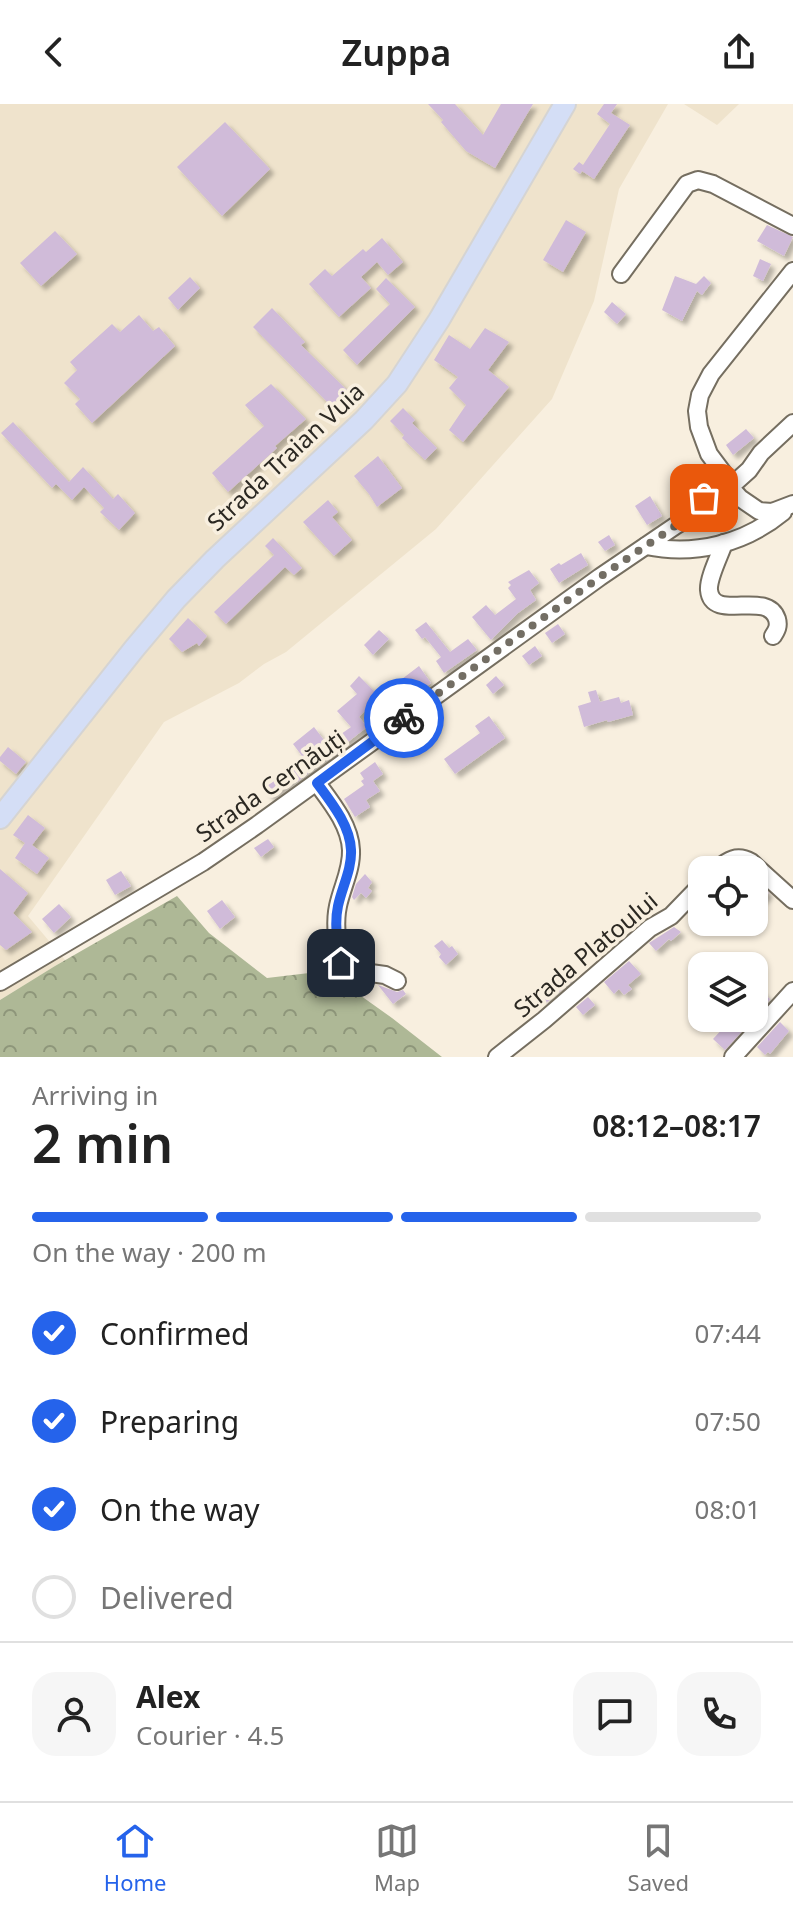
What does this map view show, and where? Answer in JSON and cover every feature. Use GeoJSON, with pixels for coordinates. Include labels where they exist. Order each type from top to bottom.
{"type":"FeatureCollection","features":[{"type":"Feature","properties":{"kind":"main road","name":"Strada Traian Vuia"},"geometry":{"type":"LineString","coordinates":[[0,818],[184,591],[397,384],[439,320],[565,104]]}},
{"type":"Feature","properties":{"kind":"street"},"geometry":{"type":"LineString","coordinates":[[621,274],[687,184],[698,180],[713,184],[793,226]]}},
{"type":"Feature","properties":{"kind":"street"},"geometry":{"type":"LineString","coordinates":[[792,276],[711,374],[700,395],[697,411],[709,454],[732,482],[740,498],[759,511],[772,512],[792,502]]}},
{"type":"Feature","properties":{"kind":"street","name":"Strada Cernăuți"},"geometry":{"type":"LineString","coordinates":[[0,982],[203,862],[317,783],[459,678],[675,526],[749,470],[761,453],[793,423]]}},
{"type":"Feature","properties":{"kind":"street"},"geometry":{"type":"LineString","coordinates":[[646,546],[680,551],[724,543],[773,520],[792,502]]}},
{"type":"Feature","properties":{"kind":"street"},"geometry":{"type":"LineString","coordinates":[[724,543],[709,587],[712,599],[722,605],[750,605],[769,610],[778,623],[773,636]]}},
{"type":"Feature","properties":{"kind":"street"},"geometry":{"type":"LineString","coordinates":[[317,783],[337,810],[351,848],[350,865],[336,918],[341,963],[349,970],[385,975],[397,981]]}},
{"type":"Feature","properties":{"kind":"street"},"geometry":{"type":"LineString","coordinates":[[768,877],[793,900]]}},
{"type":"Feature","properties":{"kind":"street","name":"Strada Platoului"},"geometry":{"type":"LineString","coordinates":[[497,1057],[650,928],[671,916],[688,898]]}},
{"type":"Feature","properties":{"kind":"street"},"geometry":{"type":"LineString","coordinates":[[733,1057],[793,991]]}},
{"type":"Feature","properties":{"kind":"shaded area"},"geometry":{"type":"Polygon","coordinates":[[[0,104],[668,104],[619,189],[594,301],[552,399],[436,529],[286,652],[239,683],[164,722],[28,916],[65,960],[0,1000],[0,104]]]}},
{"type":"Feature","properties":{"kind":"shaded area"},"geometry":{"type":"Polygon","coordinates":[[[684,104],[739,104],[717,125],[684,104]]]}},
{"type":"Feature","properties":{"kind":"green space"},"geometry":{"type":"Polygon","coordinates":[[[177,896],[209,933],[267,978],[326,971],[442,1057],[0,1057],[0,1000],[177,896]]]}},
{"type":"Feature","properties":{"kind":"building"},"geometry":{"type":"Polygon","coordinates":[[[428,104],[455,104],[483,135],[501,104],[533,104],[495,168],[466,151],[428,104]]]}},
{"type":"Feature","properties":{"kind":"building"},"geometry":{"type":"Polygon","coordinates":[[[604,104],[617,104],[611,113],[630,125],[594,179],[573,169],[579,162],[583,165],[610,124],[597,114],[604,104]]]}},
{"type":"Feature","properties":{"kind":"building"},"geometry":{"type":"Polygon","coordinates":[[[225,122],[270,169],[222,216],[177,167],[225,122]]]}},
{"type":"Feature","properties":{"kind":"building"},"geometry":{"type":"Polygon","coordinates":[[[566,220],[586,232],[563,272],[543,260],[566,220]]]}},
{"type":"Feature","properties":{"kind":"building"},"geometry":{"type":"Polygon","coordinates":[[[767,225],[793,237],[784,256],[757,241],[767,225]]]}},
{"type":"Feature","properties":{"kind":"building"},"geometry":{"type":"Polygon","coordinates":[[[55,231],[77,254],[41,286],[20,263],[55,231]]]}},
{"type":"Feature","properties":{"kind":"building"},"geometry":{"type":"Polygon","coordinates":[[[382,238],[403,262],[388,275],[377,262],[361,277],[371,288],[339,317],[309,284],[325,269],[332,276],[363,249],[366,252],[382,238]]]}},
{"type":"Feature","properties":{"kind":"building"},"geometry":{"type":"Polygon","coordinates":[[[760,259],[771,264],[763,281],[753,276],[760,259]]]}},
{"type":"Feature","properties":{"kind":"building"},"geometry":{"type":"Polygon","coordinates":[[[675,276],[696,284],[704,276],[711,283],[702,295],[697,291],[682,321],[662,310],[675,276]]]}},
{"type":"Feature","properties":{"kind":"building"},"geometry":{"type":"Polygon","coordinates":[[[190,277],[200,288],[178,310],[168,298],[190,277]]]}},
{"type":"Feature","properties":{"kind":"building"},"geometry":{"type":"Polygon","coordinates":[[[386,278],[415,307],[357,365],[343,350],[390,304],[376,289],[386,278]]]}},
{"type":"Feature","properties":{"kind":"building"},"geometry":{"type":"Polygon","coordinates":[[[612,302],[626,314],[617,324],[604,312],[612,302]]]}},
{"type":"Feature","properties":{"kind":"building"},"geometry":{"type":"Polygon","coordinates":[[[272,308],[305,342],[301,345],[347,390],[331,406],[253,327],[272,308]]]}},
{"type":"Feature","properties":{"kind":"building"},"geometry":{"type":"Polygon","coordinates":[[[139,315],[153,331],[159,327],[175,346],[92,423],[75,404],[80,399],[64,383],[77,370],[70,362],[112,324],[120,332],[139,315]]]}},
{"type":"Feature","properties":{"kind":"building"},"geometry":{"type":"Polygon","coordinates":[[[485,328],[509,342],[488,370],[509,387],[463,442],[449,430],[466,405],[449,388],[458,377],[434,360],[449,335],[470,349],[485,328]]]}},
{"type":"Feature","properties":{"kind":"building"},"geometry":{"type":"Polygon","coordinates":[[[271,384],[306,419],[228,492],[212,473],[264,426],[245,405],[271,384]]]}},
{"type":"Feature","properties":{"kind":"building"},"geometry":{"type":"Polygon","coordinates":[[[403,408],[415,420],[412,423],[437,448],[425,460],[402,438],[404,435],[390,421],[403,408]]]}},
{"type":"Feature","properties":{"kind":"building"},"geometry":{"type":"Polygon","coordinates":[[[13,422],[69,482],[83,467],[113,499],[118,494],[135,513],[119,530],[100,512],[104,508],[84,487],[72,500],[56,484],[52,488],[1,433],[13,422]]]}},
{"type":"Feature","properties":{"kind":"building"},"geometry":{"type":"Polygon","coordinates":[[[746,429],[754,438],[733,455],[726,445],[746,429]]]}},
{"type":"Feature","properties":{"kind":"building"},"geometry":{"type":"Polygon","coordinates":[[[378,456],[402,488],[377,507],[354,476],[378,456]]]}},
{"type":"Feature","properties":{"kind":"building"},"geometry":{"type":"Polygon","coordinates":[[[687,487],[692,496],[679,504],[673,496],[687,487]]]}},
{"type":"Feature","properties":{"kind":"building"},"geometry":{"type":"Polygon","coordinates":[[[650,496],[662,516],[647,525],[635,506],[650,496]]]}},
{"type":"Feature","properties":{"kind":"building"},"geometry":{"type":"Polygon","coordinates":[[[328,500],[338,512],[332,517],[352,540],[334,556],[303,522],[328,500]]]}},
{"type":"Feature","properties":{"kind":"building"},"geometry":{"type":"Polygon","coordinates":[[[722,512],[728,521],[717,528],[712,518],[722,512]]]}},
{"type":"Feature","properties":{"kind":"building"},"geometry":{"type":"Polygon","coordinates":[[[609,535],[615,545],[605,551],[598,542],[609,535]]]}},
{"type":"Feature","properties":{"kind":"building"},"geometry":{"type":"Polygon","coordinates":[[[273,538],[302,568],[294,575],[285,567],[226,624],[214,612],[274,555],[265,546],[273,538]]]}},
{"type":"Feature","properties":{"kind":"building"},"geometry":{"type":"Polygon","coordinates":[[[581,553],[588,565],[559,583],[550,569],[581,553]]]}},
{"type":"Feature","properties":{"kind":"building"},"geometry":{"type":"Polygon","coordinates":[[[529,570],[539,583],[530,590],[536,600],[491,640],[472,617],[486,605],[495,615],[516,599],[508,588],[511,585],[508,582],[529,570]]]}},
{"type":"Feature","properties":{"kind":"building"},"geometry":{"type":"Polygon","coordinates":[[[188,618],[207,636],[199,646],[197,643],[182,652],[169,639],[188,618]]]}},
{"type":"Feature","properties":{"kind":"building"},"geometry":{"type":"Polygon","coordinates":[[[426,622],[450,652],[468,639],[477,650],[444,673],[436,661],[441,657],[415,630],[426,622]]]}},
{"type":"Feature","properties":{"kind":"building"},"geometry":{"type":"Polygon","coordinates":[[[558,624],[565,634],[552,643],[545,633],[558,624]]]}},
{"type":"Feature","properties":{"kind":"building"},"geometry":{"type":"Polygon","coordinates":[[[379,630],[389,639],[373,655],[364,645],[379,630]]]}},
{"type":"Feature","properties":{"kind":"building"},"geometry":{"type":"Polygon","coordinates":[[[535,646],[542,656],[529,665],[522,656],[535,646]]]}},
{"type":"Feature","properties":{"kind":"building"},"geometry":{"type":"Polygon","coordinates":[[[419,666],[431,683],[395,711],[379,693],[419,666]]]}},
{"type":"Feature","properties":{"kind":"building"},"geometry":{"type":"Polygon","coordinates":[[[359,676],[379,696],[359,717],[367,727],[297,782],[296,779],[271,798],[264,788],[305,760],[293,744],[314,727],[327,744],[351,727],[337,711],[357,694],[350,686],[359,676]]]}},
{"type":"Feature","properties":{"kind":"building"},"geometry":{"type":"Polygon","coordinates":[[[496,676],[504,685],[493,694],[486,685],[496,676]]]}},
{"type":"Feature","properties":{"kind":"building"},"geometry":{"type":"Polygon","coordinates":[[[596,690],[600,702],[619,697],[621,703],[629,700],[633,715],[584,727],[578,706],[591,702],[588,692],[596,690]]]}},
{"type":"Feature","properties":{"kind":"building"},"geometry":{"type":"Polygon","coordinates":[[[489,716],[505,738],[455,774],[444,759],[480,733],[475,726],[489,716]]]}},
{"type":"Feature","properties":{"kind":"building"},"geometry":{"type":"Polygon","coordinates":[[[8,747],[26,762],[16,774],[0,761],[8,747]]]}},
{"type":"Feature","properties":{"kind":"building"},"geometry":{"type":"Polygon","coordinates":[[[375,762],[383,774],[373,781],[380,791],[366,800],[370,807],[355,817],[344,799],[364,785],[360,773],[375,762]]]}},
{"type":"Feature","properties":{"kind":"building"},"geometry":{"type":"Polygon","coordinates":[[[28,815],[45,828],[32,845],[49,858],[37,874],[15,858],[25,843],[13,835],[28,815]]]}},
{"type":"Feature","properties":{"kind":"building"},"geometry":{"type":"Polygon","coordinates":[[[268,839],[274,847],[261,857],[254,848],[268,839]]]}},
{"type":"Feature","properties":{"kind":"building"},"geometry":{"type":"Polygon","coordinates":[[[0,869],[28,893],[13,913],[32,932],[6,950],[0,945],[0,869]]]}},
{"type":"Feature","properties":{"kind":"building"},"geometry":{"type":"Polygon","coordinates":[[[121,871],[131,886],[115,895],[106,880],[121,871]]]}},
{"type":"Feature","properties":{"kind":"building"},"geometry":{"type":"Polygon","coordinates":[[[365,874],[372,882],[368,888],[372,891],[366,898],[361,893],[354,900],[356,884],[365,874]]]}},
{"type":"Feature","properties":{"kind":"building"},"geometry":{"type":"Polygon","coordinates":[[[222,900],[235,917],[220,929],[207,911],[222,900]]]}},
{"type":"Feature","properties":{"kind":"building"},"geometry":{"type":"Polygon","coordinates":[[[59,904],[71,917],[54,933],[42,919],[59,904]]]}},
{"type":"Feature","properties":{"kind":"building"},"geometry":{"type":"Polygon","coordinates":[[[674,927],[681,932],[656,951],[649,943],[674,927]]]}},
{"type":"Feature","properties":{"kind":"building"},"geometry":{"type":"Polygon","coordinates":[[[442,940],[458,954],[446,965],[434,946],[442,940]]]}},
{"type":"Feature","properties":{"kind":"building"},"geometry":{"type":"Polygon","coordinates":[[[629,961],[641,974],[628,985],[632,989],[624,995],[619,989],[614,994],[604,982],[629,961]]]}},
{"type":"Feature","properties":{"kind":"building"},"geometry":{"type":"Polygon","coordinates":[[[563,971],[572,981],[546,1003],[542,998],[557,985],[553,981],[563,971]]]}},
{"type":"Feature","properties":{"kind":"building"},"geometry":{"type":"Polygon","coordinates":[[[378,985],[397,992],[403,990],[406,994],[393,1004],[378,985]]]}},
{"type":"Feature","properties":{"kind":"building"},"geometry":{"type":"Polygon","coordinates":[[[588,997],[595,1005],[583,1015],[576,1007],[588,997]]]}},
{"type":"Feature","properties":{"kind":"building"},"geometry":{"type":"Polygon","coordinates":[[[780,1022],[789,1031],[770,1054],[765,1055],[757,1047],[780,1022]]]}},
{"type":"Feature","properties":{"kind":"building"},"geometry":{"type":"Polygon","coordinates":[[[720,1032],[741,1032],[725,1050],[713,1039],[720,1032]]]}},
{"type":"Feature","properties":{"kind":"way so far"},"geometry":{"type":"LineString","coordinates":[[404,718],[675,526],[704,498]]}},
{"type":"Feature","properties":{"kind":"route"},"geometry":{"type":"LineString","coordinates":[[341,963],[336,918],[350,865],[351,848],[337,810],[317,783],[404,718]]}}]}
